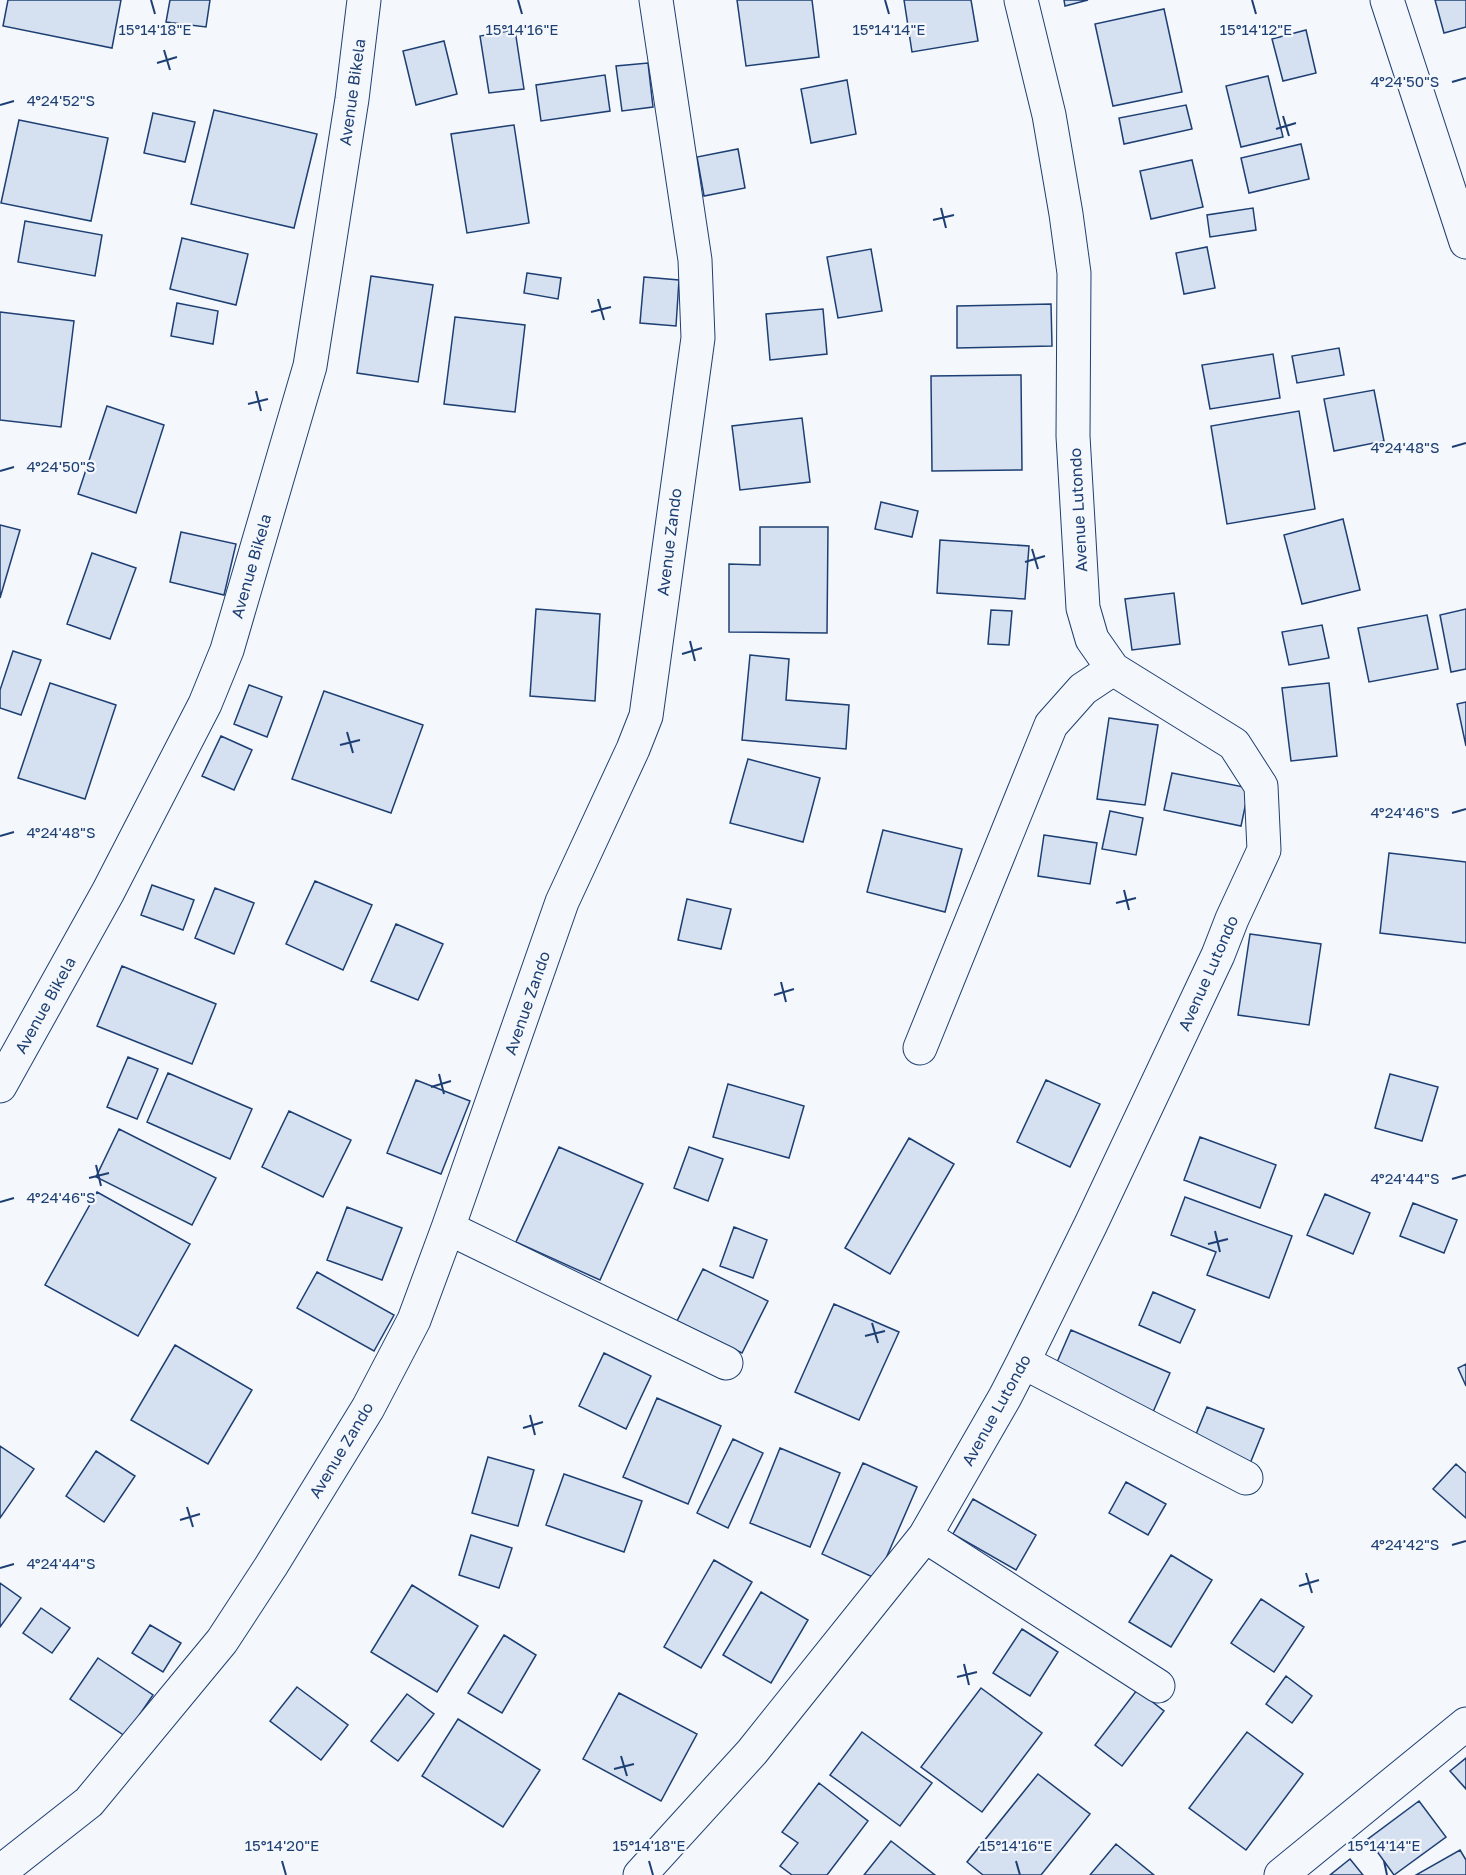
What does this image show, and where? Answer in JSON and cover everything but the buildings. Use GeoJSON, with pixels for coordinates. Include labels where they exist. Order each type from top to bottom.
{"type":"FeatureCollection","features":[{"type":"Feature","properties":{"kind":"street","name":"Avenue Bikela"},"geometry":{"type":"LineString","coordinates":[[0,1086],[108,892],[206,704],[227,650],[310,366],[352,99],[364,0]]}},
{"type":"Feature","properties":{"kind":"street","name":"Avenue Zando"},"geometry":{"type":"LineString","coordinates":[[0,1872],[89,1802],[222,1641],[368,1408],[414,1320],[562,902],[646,716],[698,338],[695,260],[656,0]]}},
{"type":"Feature","properties":{"kind":"street","name":"Avenue Lutondo"},"geometry":{"type":"LineString","coordinates":[[640,1875],[752,1752],[925,1536],[1005,1397],[1091,1224],[1218,955],[1263,850],[1261,786],[1234,744],[1113,669],[1092,639],[1083,608],[1073,436],[1074,273],[1049,115],[1021,0]]}},
{"type":"Feature","properties":{"kind":"street"},"geometry":{"type":"LineString","coordinates":[[1387,0],[1466,242]]}},
{"type":"Feature","properties":{"kind":"street"},"geometry":{"type":"LineString","coordinates":[[920,1048],[1051,725],[1083,688],[1113,669]]}},
{"type":"Feature","properties":{"kind":"street"},"geometry":{"type":"LineString","coordinates":[[448,1228],[726,1363]]}},
{"type":"Feature","properties":{"kind":"street"},"geometry":{"type":"LineString","coordinates":[[1023,1362],[1246,1478]]}},
{"type":"Feature","properties":{"kind":"street"},"geometry":{"type":"LineString","coordinates":[[925,1536],[1158,1686]]}},
{"type":"Feature","properties":{"kind":"street"},"geometry":{"type":"LineString","coordinates":[[1281,1875],[1466,1724]]}}]}
